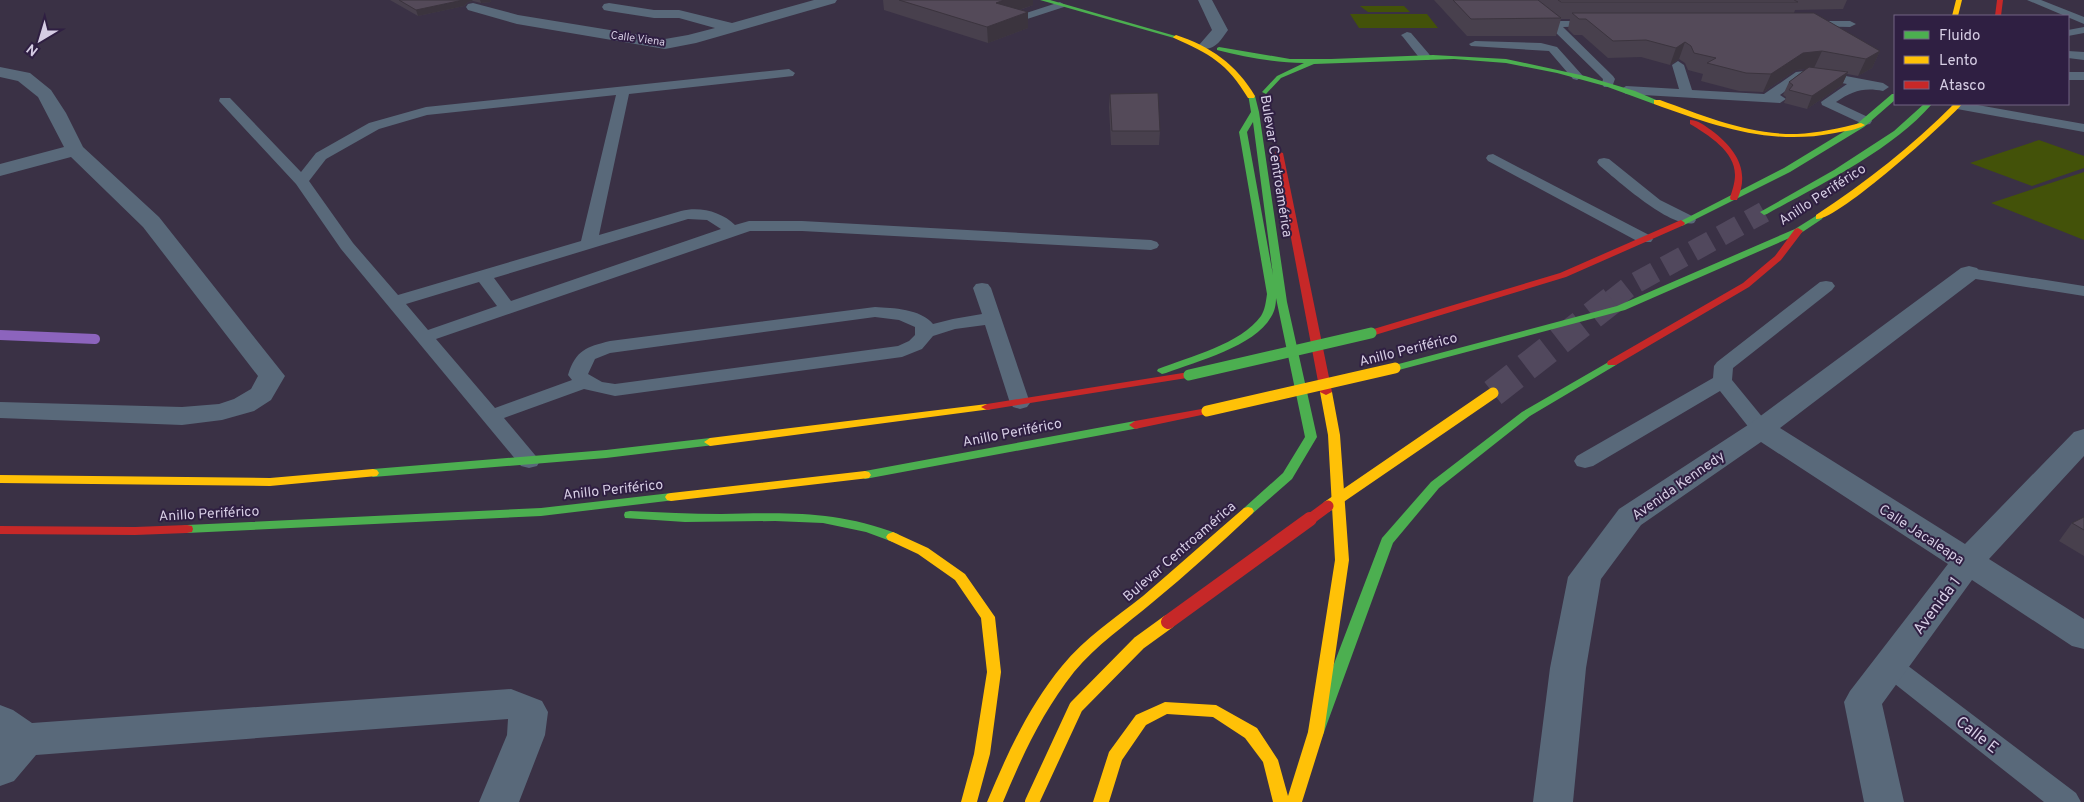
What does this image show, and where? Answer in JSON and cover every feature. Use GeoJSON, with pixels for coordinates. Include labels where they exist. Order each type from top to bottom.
{"type":"FeatureCollection","features":[{"type":"Feature","properties":{"kind":"main road"},"geometry":{"type":"LineString","coordinates":[[1043,0],[1176,37]]}},
{"type":"Feature","properties":{"kind":"main road"},"geometry":{"type":"LineString","coordinates":[[1955,15],[1959,0]]}},
{"type":"Feature","properties":{"kind":"main road"},"geometry":{"type":"LineString","coordinates":[[1998,15],[2000,0]]}},
{"type":"Feature","properties":{"kind":"main road","name":"Bulevar Centroamérica"},"geometry":{"type":"LineString","coordinates":[[1176,37],[1213,47],[1239,61],[1256,78],[1267,97],[1270,84],[1277,78],[1317,61]]}},
{"type":"Feature","properties":{"kind":"main road","name":"Bulevar Centroamérica"},"geometry":{"type":"LineString","coordinates":[[995,802],[1022,743],[1054,687],[1070,667],[1107,631],[1147,600],[1288,476],[1311,437],[1282,302],[1256,112],[1250,92],[1238,72],[1210,52],[1176,37]]}},
{"type":"Feature","properties":{"kind":"main road"},"geometry":{"type":"LineString","coordinates":[[1213,47],[1274,59],[1317,61],[1425,57],[1470,57],[1503,60],[1549,68],[1608,84],[1720,124],[1776,135],[1802,136],[1863,123]]}},
{"type":"Feature","properties":{"kind":"main road","name":"Anillo Periférico"},"geometry":{"type":"LineString","coordinates":[[0,479],[270,482],[529,461],[683,445],[1020,403],[1124,387],[1189,374],[1371,333],[1562,275],[1688,220],[1787,170],[1863,123],[1894,97]]}},
{"type":"Feature","properties":{"kind":"main road"},"geometry":{"type":"LineString","coordinates":[[1661,103],[1712,134],[1730,152],[1739,172],[1734,198]]}},
{"type":"Feature","properties":{"kind":"main road"},"geometry":{"type":"LineString","coordinates":[[1764,212],[1836,172],[1896,133],[1927,105]]}},
{"type":"Feature","properties":{"kind":"main road","name":"Anillo Periférico"},"geometry":{"type":"LineString","coordinates":[[0,530],[135,531],[541,512],[866,475],[1207,411],[1395,368],[1621,308],[1798,231],[1864,188],[1922,141],[1957,105]]}},
{"type":"Feature","properties":{"kind":"main road"},"geometry":{"type":"LineString","coordinates":[[1124,387],[1234,341],[1250,332],[1264,319],[1270,309],[1272,294],[1243,132],[1256,112]]}},
{"type":"Feature","properties":{"kind":"main road","name":"Bulevar Centroamérica"},"geometry":{"type":"LineString","coordinates":[[1276,140],[1334,435],[1342,560],[1316,732],[1294,802]]}},
{"type":"Feature","properties":{"kind":"main road"},"geometry":{"type":"LineString","coordinates":[[1316,732],[1387,541],[1435,485],[1526,414],[1746,285],[1778,258],[1798,231]]}},
{"type":"Feature","properties":{"kind":"main road"},"geometry":{"type":"LineString","coordinates":[[1032,802],[1076,707],[1139,643],[1390,462],[1493,393]]}},
{"type":"Feature","properties":{"kind":"main road"},"geometry":{"type":"LineString","coordinates":[[541,512],[703,518],[808,516],[871,527],[924,550],[960,577],[988,617],[994,672],[982,754],[969,802]]}},
{"type":"Feature","properties":{"kind":"main road"},"geometry":{"type":"LineString","coordinates":[[1101,802],[1115,758],[1141,720],[1165,708],[1216,711],[1251,733],[1270,760],[1281,802]]}},
{"type":"Feature","properties":{"kind":"street"},"geometry":{"type":"LineString","coordinates":[[665,0],[679,14]]}},
{"type":"Feature","properties":{"kind":"street","name":"Calle Viena"},"geometry":{"type":"LineString","coordinates":[[473,7],[517,18],[666,44],[690,40],[735,28],[830,0]]}},
{"type":"Feature","properties":{"kind":"street"},"geometry":{"type":"LineString","coordinates":[[1205,0],[1220,30],[1213,47]]}},
{"type":"Feature","properties":{"kind":"street"},"geometry":{"type":"LineString","coordinates":[[609,7],[654,14],[679,14],[735,28]]}},
{"type":"Feature","properties":{"kind":"street"},"geometry":{"type":"LineString","coordinates":[[0,72],[24,77],[45,94],[57,112],[75,150],[151,222],[272,376],[262,394],[244,405],[222,412],[182,416],[0,410]]}},
{"type":"Feature","properties":{"kind":"street"},"geometry":{"type":"LineString","coordinates":[[0,170],[75,150]]}},
{"type":"Feature","properties":{"kind":"street","name":"Avenida Kennedy"},"geometry":{"type":"LineString","coordinates":[[1553,802],[1568,668],[1585,577],[1630,517],[1761,429],[1969,273]]}},
{"type":"Feature","properties":{"kind":"street","name":"Calle Jacaleapa"},"geometry":{"type":"LineString","coordinates":[[1761,429],[1967,563],[2084,636]]}},
{"type":"Feature","properties":{"kind":"street","name":"Avenida 1"},"geometry":{"type":"LineString","coordinates":[[1884,802],[1863,702],[1967,563],[2084,438]]}},
{"type":"Feature","properties":{"kind":"street"},"geometry":{"type":"LineString","coordinates":[[0,769],[13,731],[511,704],[528,712],[526,734],[499,802]]}},
{"type":"Feature","properties":{"kind":"lane"},"geometry":{"type":"LineString","coordinates":[[1522,0],[1553,24],[1602,71],[1609,79],[1608,84]]}},
{"type":"Feature","properties":{"kind":"lane"},"geometry":{"type":"LineString","coordinates":[[2032,0],[2084,21]]}},
{"type":"Feature","properties":{"kind":"lane"},"geometry":{"type":"LineString","coordinates":[[1021,18],[1060,5]]}},
{"type":"Feature","properties":{"kind":"lane"},"geometry":{"type":"LineString","coordinates":[[1553,24],[1603,23]]}},
{"type":"Feature","properties":{"kind":"lane"},"geometry":{"type":"LineString","coordinates":[[1791,24],[1850,24]]}},
{"type":"Feature","properties":{"kind":"lane"},"geometry":{"type":"LineString","coordinates":[[2069,33],[2084,30]]}},
{"type":"Feature","properties":{"kind":"lane"},"geometry":{"type":"LineString","coordinates":[[1408,35],[1425,57]]}},
{"type":"Feature","properties":{"kind":"lane"},"geometry":{"type":"LineString","coordinates":[[1475,44],[1547,47],[1560,55],[1577,76]]}},
{"type":"Feature","properties":{"kind":"lane"},"geometry":{"type":"LineString","coordinates":[[2069,55],[2084,56]]}},
{"type":"Feature","properties":{"kind":"lane"},"geometry":{"type":"LineString","coordinates":[[1678,65],[1687,93]]}},
{"type":"Feature","properties":{"kind":"lane"},"geometry":{"type":"LineString","coordinates":[[301,181],[321,156],[374,126],[426,111],[789,74]]}},
{"type":"Feature","properties":{"kind":"lane"},"geometry":{"type":"LineString","coordinates":[[1626,90],[1773,98],[1800,75],[1814,74],[1889,87]]}},
{"type":"Feature","properties":{"kind":"lane"},"geometry":{"type":"LineString","coordinates":[[2069,76],[2084,76]]}},
{"type":"Feature","properties":{"kind":"lane"},"geometry":{"type":"LineString","coordinates":[[1863,123],[1823,102],[1850,87],[1889,87]]}},
{"type":"Feature","properties":{"kind":"lane"},"geometry":{"type":"LineString","coordinates":[[589,244],[623,91]]}},
{"type":"Feature","properties":{"kind":"lane"},"geometry":{"type":"LineString","coordinates":[[225,101],[301,181],[347,246],[529,461]]}},
{"type":"Feature","properties":{"kind":"lane"},"geometry":{"type":"LineString","coordinates":[[1963,105],[2084,128]]}},
{"type":"Feature","properties":{"kind":"lane"},"geometry":{"type":"LineString","coordinates":[[1492,158],[1645,239]]}},
{"type":"Feature","properties":{"kind":"lane"},"geometry":{"type":"LineString","coordinates":[[1604,162],[1655,203],[1688,220]]}},
{"type":"Feature","properties":{"kind":"lane"},"geometry":{"type":"LineString","coordinates":[[395,302],[687,214],[710,216],[723,220],[732,231]]}},
{"type":"Feature","properties":{"kind":"lane"},"geometry":{"type":"LineString","coordinates":[[425,337],[749,226],[802,226],[1151,245]]}},
{"type":"Feature","properties":{"kind":"lane"},"geometry":{"type":"LineString","coordinates":[[1969,273],[2084,291]]}},
{"type":"Feature","properties":{"kind":"lane"},"geometry":{"type":"LineString","coordinates":[[483,275],[508,309]]}},
{"type":"Feature","properties":{"kind":"lane"},"geometry":{"type":"LineString","coordinates":[[1761,429],[1722,381],[1724,366],[1826,286]]}},
{"type":"Feature","properties":{"kind":"lane"},"geometry":{"type":"LineString","coordinates":[[982,288],[1020,403]]}},
{"type":"Feature","properties":{"kind":"lane"},"geometry":{"type":"LineString","coordinates":[[875,312],[906,315],[924,324],[926,332],[923,339],[915,346],[902,351],[615,390],[597,389],[585,382],[578,375],[581,364],[589,353],[610,346],[875,312]]}},
{"type":"Feature","properties":{"kind":"lane"},"geometry":{"type":"LineString","coordinates":[[926,332],[954,324],[993,318]]}},
{"type":"Feature","properties":{"kind":"lane"},"geometry":{"type":"LineString","coordinates":[[1585,461],[1722,381]]}},
{"type":"Feature","properties":{"kind":"lane"},"geometry":{"type":"LineString","coordinates":[[491,416],[585,382]]}},
{"type":"Feature","properties":{"kind":"lane","name":"Calle E"},"geometry":{"type":"LineString","coordinates":[[1890,666],[2066,802]]}},
{"type":"Feature","properties":{"kind":"green space"},"geometry":{"type":"Polygon","coordinates":[[[1360,6],[1404,6],[1410,12],[1368,12],[1360,6]]]}},
{"type":"Feature","properties":{"kind":"green space"},"geometry":{"type":"Polygon","coordinates":[[[1350,14],[1427,14],[1438,28],[1359,28],[1350,14]]]}},
{"type":"Feature","properties":{"kind":"green space"},"geometry":{"type":"Polygon","coordinates":[[[2039,140],[2084,156],[2084,168],[2032,186],[1970,163],[2039,140]]]}},
{"type":"Feature","properties":{"kind":"green space"},"geometry":{"type":"Polygon","coordinates":[[[2084,172],[2084,240],[1991,203],[2084,172]]]}},
{"type":"Feature","properties":{"kind":"building"},"geometry":{"type":"Polygon","coordinates":[[[399,0],[463,0],[416,10],[399,0]]]}},
{"type":"Feature","properties":{"kind":"building"},"geometry":{"type":"Polygon","coordinates":[[[899,0],[1004,0],[996,3],[1028,12],[987,27],[899,0]]]}},
{"type":"Feature","properties":{"kind":"building"},"geometry":{"type":"Polygon","coordinates":[[[1453,0],[1538,0],[1561,18],[1471,19],[1453,0]]]}},
{"type":"Feature","properties":{"kind":"building"},"geometry":{"type":"Polygon","coordinates":[[[1558,0],[1794,0],[1798,2],[1561,2],[1558,0]]]}},
{"type":"Feature","properties":{"kind":"building"},"geometry":{"type":"Polygon","coordinates":[[[1572,13],[1814,13],[1880,51],[1866,59],[1822,51],[1803,53],[1771,74],[1746,73],[1707,63],[1716,58],[1694,53],[1691,46],[1685,42],[1676,48],[1646,40],[1613,41],[1586,19],[1579,19],[1572,13]]]}},
{"type":"Feature","properties":{"kind":"building"},"geometry":{"type":"Polygon","coordinates":[[[1809,67],[1848,72],[1812,96],[1789,90],[1793,85],[1789,82],[1809,67]]]}},
{"type":"Feature","properties":{"kind":"building"},"geometry":{"type":"Polygon","coordinates":[[[1158,93],[1160,131],[1112,131],[1110,94],[1158,93]]]}},
{"type":"Feature","properties":{"kind":"building"},"geometry":{"type":"Polygon","coordinates":[[[2084,517],[2084,530],[2072,523],[2084,517]]]}},
{"type":"Feature","properties":{"kind":"waterway"},"geometry":{"type":"LineString","coordinates":[[0,335],[95,339]]}},
{"type":"Feature","properties":{"kind":"tunnel"},"geometry":{"type":"LineString","coordinates":[[1611,301],[1630,286],[1764,212]]}},
{"type":"Feature","properties":{"kind":"tunnel"},"geometry":{"type":"LineString","coordinates":[[1493,393],[1612,300]]}},
{"type":"Feature","properties":{"kind":"traffic: fast"},"geometry":{"type":"LineString","coordinates":[[1043,0],[1176,37]]}},
{"type":"Feature","properties":{"kind":"traffic: fast"},"geometry":{"type":"LineString","coordinates":[[1219,49],[1263,58],[1311,62],[1413,57],[1480,58],[1506,61],[1582,77],[1657,102]]}},
{"type":"Feature","properties":{"kind":"traffic: fast"},"geometry":{"type":"LineString","coordinates":[[1266,92],[1279,77],[1311,63]]}},
{"type":"Feature","properties":{"kind":"traffic: fast"},"geometry":{"type":"LineString","coordinates":[[1248,511],[1288,476],[1311,437],[1282,302],[1255,112],[1251,96]]}},
{"type":"Feature","properties":{"kind":"traffic: fast"},"geometry":{"type":"LineString","coordinates":[[1681,223],[1787,170],[1861,125],[1894,97]]}},
{"type":"Feature","properties":{"kind":"traffic: fast"},"geometry":{"type":"LineString","coordinates":[[1764,212],[1837,172],[1897,133],[1927,105]]}},
{"type":"Feature","properties":{"kind":"traffic: fast"},"geometry":{"type":"LineString","coordinates":[[1162,371],[1233,343],[1257,327],[1268,312],[1272,294],[1243,132],[1255,112]]}},
{"type":"Feature","properties":{"kind":"traffic: fast"},"geometry":{"type":"LineString","coordinates":[[1395,368],[1621,308],[1798,231],[1819,217]]}},
{"type":"Feature","properties":{"kind":"traffic: fast"},"geometry":{"type":"LineString","coordinates":[[1189,375],[1371,333]]}},
{"type":"Feature","properties":{"kind":"traffic: fast"},"geometry":{"type":"LineString","coordinates":[[1316,732],[1387,541],[1435,485],[1526,414],[1612,363]]}},
{"type":"Feature","properties":{"kind":"traffic: fast"},"geometry":{"type":"LineString","coordinates":[[865,475],[1135,425]]}},
{"type":"Feature","properties":{"kind":"traffic: fast"},"geometry":{"type":"LineString","coordinates":[[373,473],[606,454],[710,442]]}},
{"type":"Feature","properties":{"kind":"traffic: fast"},"geometry":{"type":"LineString","coordinates":[[187,529],[541,512],[671,497]]}},
{"type":"Feature","properties":{"kind":"traffic: fast"},"geometry":{"type":"LineString","coordinates":[[630,515],[694,518],[799,517],[823,519],[870,528],[893,537]]}},
{"type":"Feature","properties":{"kind":"traffic: slow"},"geometry":{"type":"LineString","coordinates":[[1955,15],[1959,0]]}},
{"type":"Feature","properties":{"kind":"traffic: slow"},"geometry":{"type":"LineString","coordinates":[[1176,37],[1210,53],[1229,66],[1245,84],[1251,96]]}},
{"type":"Feature","properties":{"kind":"traffic: slow"},"geometry":{"type":"LineString","coordinates":[[1657,102],[1725,125],[1760,133],[1796,136],[1812,135],[1861,125]]}},
{"type":"Feature","properties":{"kind":"traffic: slow"},"geometry":{"type":"LineString","coordinates":[[1819,217],[1892,165],[1957,105]]}},
{"type":"Feature","properties":{"kind":"traffic: slow"},"geometry":{"type":"LineString","coordinates":[[1207,411],[1395,368]]}},
{"type":"Feature","properties":{"kind":"traffic: slow"},"geometry":{"type":"LineString","coordinates":[[1294,802],[1316,732],[1342,560],[1334,435],[1326,392]]}},
{"type":"Feature","properties":{"kind":"traffic: slow"},"geometry":{"type":"LineString","coordinates":[[1328,506],[1493,393]]}},
{"type":"Feature","properties":{"kind":"traffic: slow"},"geometry":{"type":"LineString","coordinates":[[710,442],[987,407]]}},
{"type":"Feature","properties":{"kind":"traffic: slow"},"geometry":{"type":"LineString","coordinates":[[0,479],[270,482],[373,473]]}},
{"type":"Feature","properties":{"kind":"traffic: slow"},"geometry":{"type":"LineString","coordinates":[[671,497],[865,475]]}},
{"type":"Feature","properties":{"kind":"traffic: slow"},"geometry":{"type":"LineString","coordinates":[[995,802],[1018,750],[1036,716],[1068,669],[1086,649],[1173,578],[1248,511]]}},
{"type":"Feature","properties":{"kind":"traffic: slow"},"geometry":{"type":"LineString","coordinates":[[893,537],[923,551],[960,577],[988,617],[994,672],[982,754],[969,802]]}},
{"type":"Feature","properties":{"kind":"traffic: slow"},"geometry":{"type":"LineString","coordinates":[[1032,802],[1076,707],[1139,643],[1168,622]]}},
{"type":"Feature","properties":{"kind":"traffic: slow"},"geometry":{"type":"LineString","coordinates":[[1101,802],[1115,757],[1141,720],[1165,708],[1216,711],[1251,733],[1270,760],[1281,802]]}},
{"type":"Feature","properties":{"kind":"traffic: jam"},"geometry":{"type":"LineString","coordinates":[[1998,15],[2000,0]]}},
{"type":"Feature","properties":{"kind":"traffic: jam"},"geometry":{"type":"LineString","coordinates":[[1693,122],[1729,150],[1734,158],[1739,174],[1734,198]]}},
{"type":"Feature","properties":{"kind":"traffic: jam"},"geometry":{"type":"LineString","coordinates":[[1279,153],[1326,392]]}},
{"type":"Feature","properties":{"kind":"traffic: jam"},"geometry":{"type":"LineString","coordinates":[[1371,333],[1563,275],[1681,223]]}},
{"type":"Feature","properties":{"kind":"traffic: jam"},"geometry":{"type":"LineString","coordinates":[[1612,363],[1746,285],[1778,258],[1798,231]]}},
{"type":"Feature","properties":{"kind":"traffic: jam"},"geometry":{"type":"LineString","coordinates":[[987,407],[1189,375]]}},
{"type":"Feature","properties":{"kind":"traffic: jam"},"geometry":{"type":"LineString","coordinates":[[1135,425],[1207,411]]}},
{"type":"Feature","properties":{"kind":"traffic: jam"},"geometry":{"type":"LineString","coordinates":[[1168,622],[1328,506]]}},
{"type":"Feature","properties":{"kind":"traffic: jam"},"geometry":{"type":"LineString","coordinates":[[0,530],[135,531],[187,529]]}}]}
